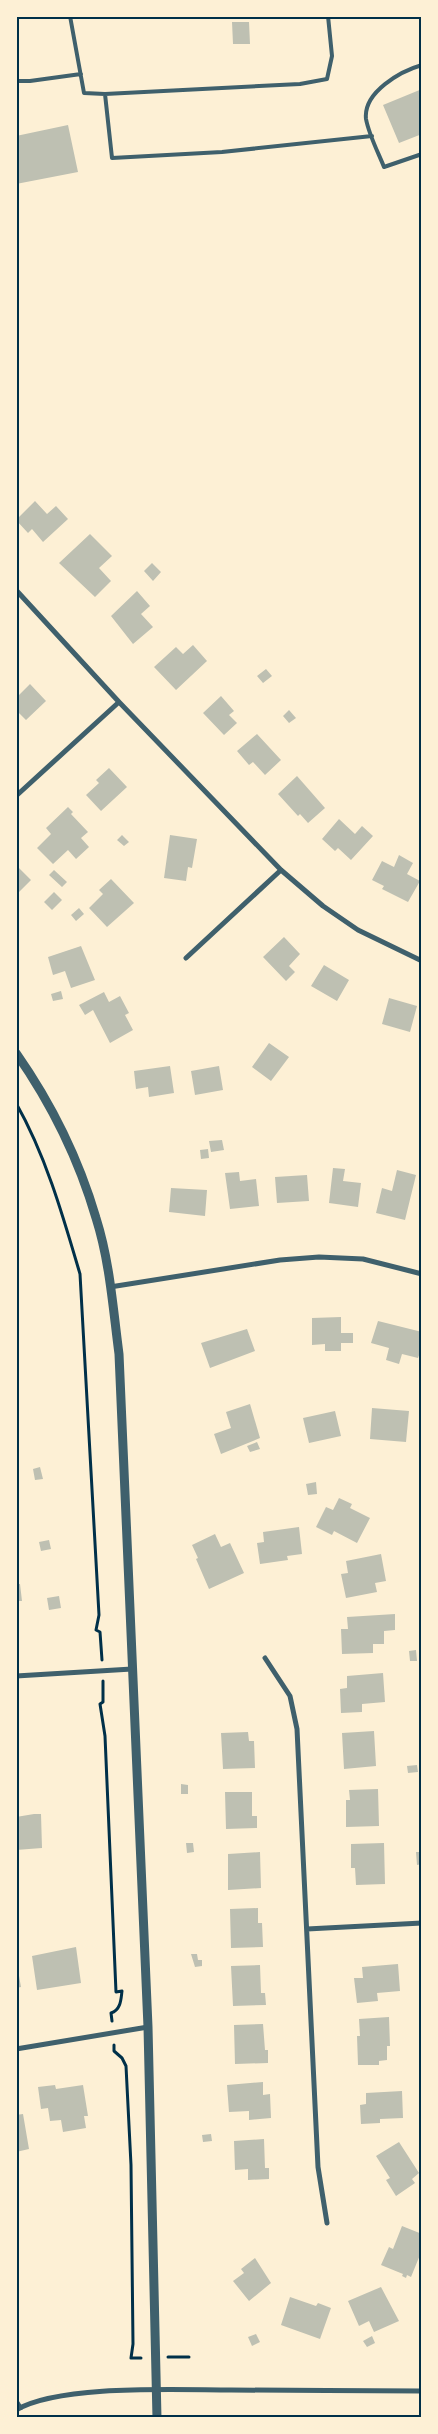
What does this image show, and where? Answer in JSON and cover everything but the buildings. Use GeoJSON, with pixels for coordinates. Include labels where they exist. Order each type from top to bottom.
{"type":"FeatureCollection","features":[{"type":"Feature","properties":{"kind":"street"},"geometry":{"type":"LineString","coordinates":[[16,590],[119,702],[281,870],[323,906],[358,930],[422,961]]}},
{"type":"Feature","properties":{"kind":"street"},"geometry":{"type":"LineString","coordinates":[[16,796],[119,702]]}},
{"type":"Feature","properties":{"kind":"street"},"geometry":{"type":"LineString","coordinates":[[186,958],[281,870]]}},
{"type":"Feature","properties":{"kind":"street"},"geometry":{"type":"LineString","coordinates":[[16,1053],[39,1086],[77,1165],[97,1219],[110,1287],[119,1354],[148,2027],[157,2418]]}},
{"type":"Feature","properties":{"kind":"street"},"geometry":{"type":"LineString","coordinates":[[110,1287],[280,1260],[319,1257],[362,1259],[422,1274]]}},
{"type":"Feature","properties":{"kind":"street"},"geometry":{"type":"LineString","coordinates":[[265,1658],[290,1696],[297,1729],[318,2167],[327,2223]]}},
{"type":"Feature","properties":{"kind":"street"},"geometry":{"type":"LineString","coordinates":[[16,1676],[132,1669]]}},
{"type":"Feature","properties":{"kind":"street"},"geometry":{"type":"LineString","coordinates":[[307,1928],[422,1923]]}},
{"type":"Feature","properties":{"kind":"street"},"geometry":{"type":"LineString","coordinates":[[16,2049],[148,2027]]}},
{"type":"Feature","properties":{"kind":"street"},"geometry":{"type":"LineString","coordinates":[[18,2409],[46,2400],[84,2393],[157,2390],[422,2391]]}},
{"type":"Feature","properties":{"kind":"lane"},"geometry":{"type":"LineString","coordinates":[[70,16],[84,93],[105,94],[300,84],[326,78],[332,56],[328,16]]}},
{"type":"Feature","properties":{"kind":"lane"},"geometry":{"type":"LineString","coordinates":[[422,65],[411,68],[384,83],[371,101],[366,117],[384,167],[422,154]]}},
{"type":"Feature","properties":{"kind":"lane"},"geometry":{"type":"LineString","coordinates":[[16,81],[81,74]]}},
{"type":"Feature","properties":{"kind":"lane"},"geometry":{"type":"LineString","coordinates":[[105,94],[112,158],[222,152],[372,136]]}},
{"type":"Feature","properties":{"kind":"lane"},"geometry":{"type":"LineString","coordinates":[[16,2400],[18,2409]]}},
{"type":"Feature","properties":{"kind":"path"},"geometry":{"type":"LineString","coordinates":[[16,1103],[41,1156],[67,1227],[80,1274],[98,1615],[96,1630],[100,1632],[103,1671],[103,1702],[100,1704],[105,1736],[116,1992]]}},
{"type":"Feature","properties":{"kind":"path"},"geometry":{"type":"LineString","coordinates":[[126,2074],[131,2165],[133,2344],[131,2358]]}}]}
